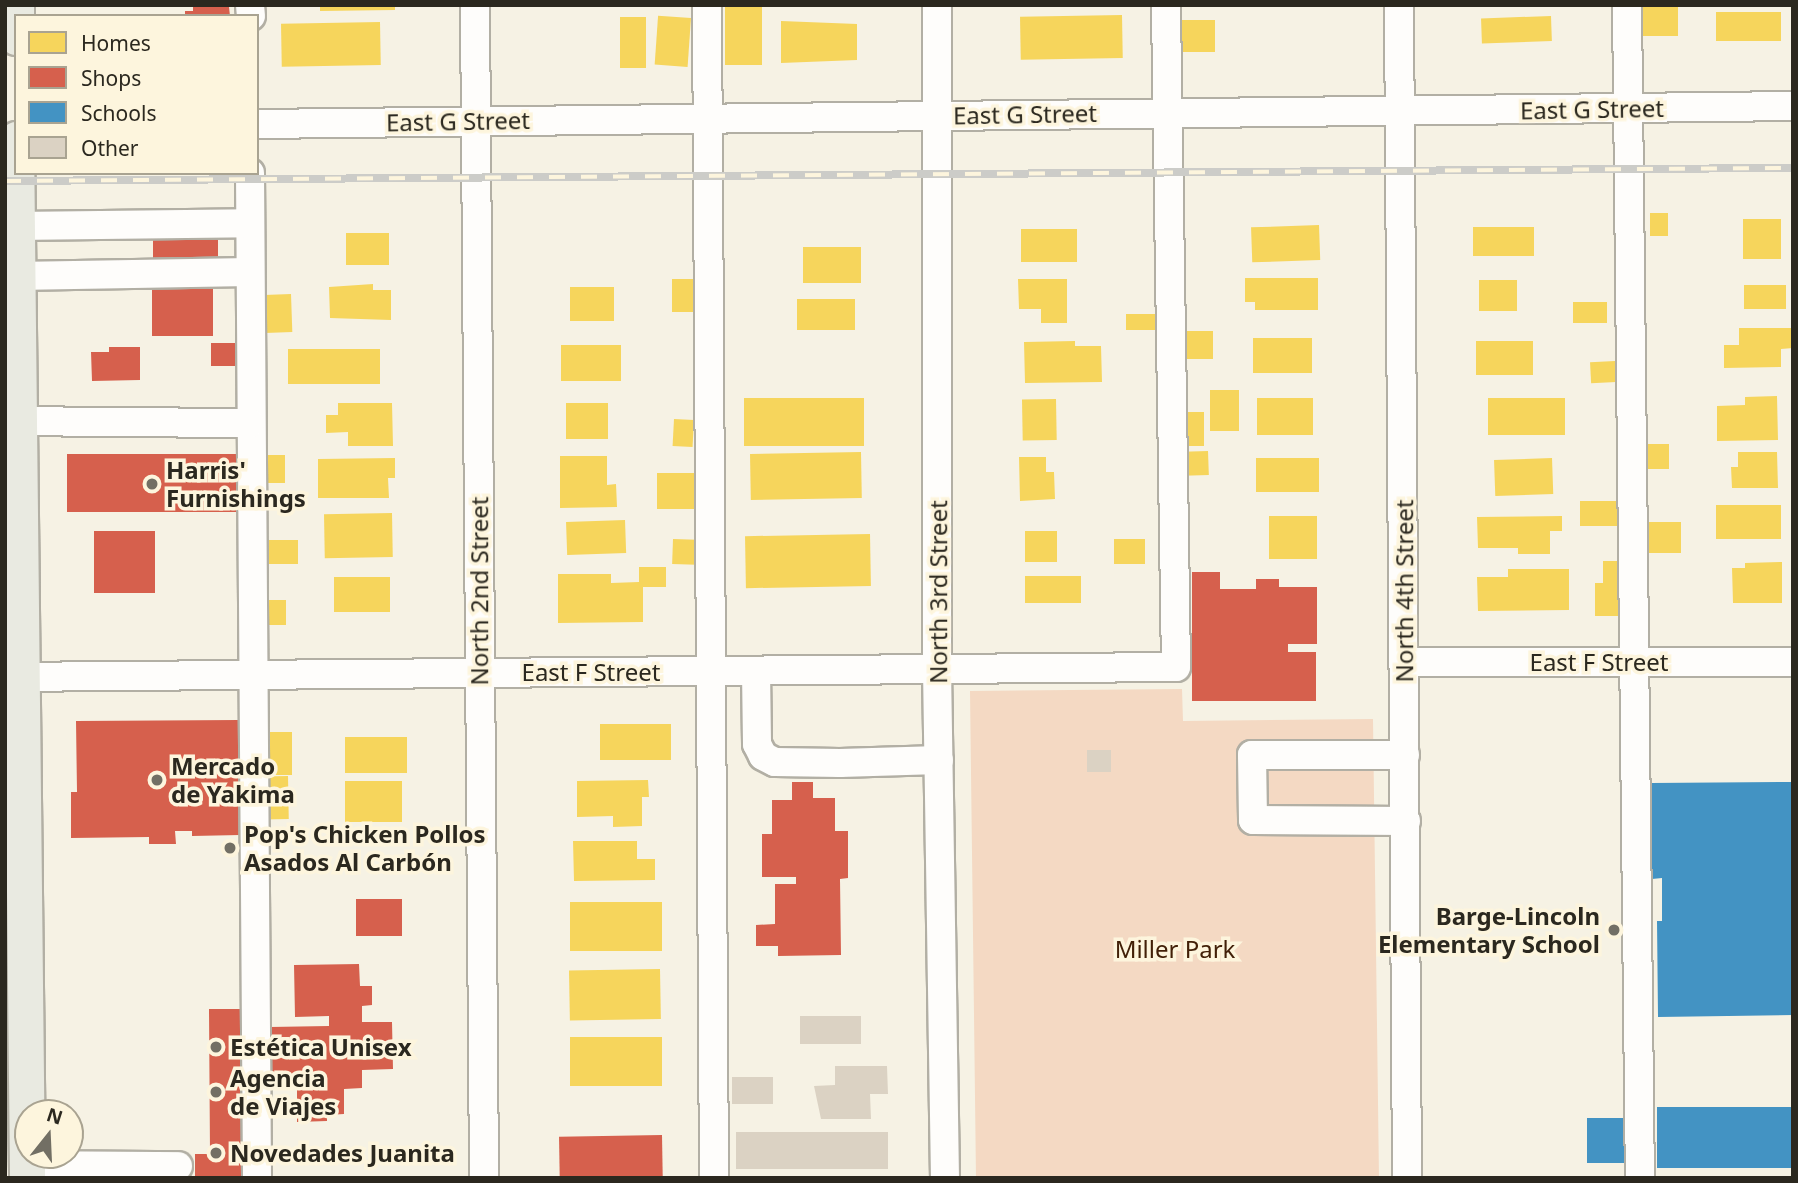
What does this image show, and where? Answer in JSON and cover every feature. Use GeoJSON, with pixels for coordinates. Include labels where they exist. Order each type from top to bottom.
{"type":"FeatureCollection","features":[{"type":"Feature","properties":{"kind":"main road"},"geometry":{"type":"LineString","coordinates":[[14,175],[12,230],[16,276],[12,421],[15,950],[27,1172]]}},
{"type":"Feature","properties":{"kind":"street","name":"North 2nd Street"},"geometry":{"type":"LineString","coordinates":[[475,5],[484,1178]]}},
{"type":"Feature","properties":{"kind":"street"},"geometry":{"type":"LineString","coordinates":[[707,5],[715,671],[714,1178]]}},
{"type":"Feature","properties":{"kind":"street","name":"North 3rd Street"},"geometry":{"type":"LineString","coordinates":[[937,5],[937,669],[945,1178]]}},
{"type":"Feature","properties":{"kind":"street"},"geometry":{"type":"LineString","coordinates":[[1166,5],[1168,112]]}},
{"type":"Feature","properties":{"kind":"street","name":"North 4th Street"},"geometry":{"type":"LineString","coordinates":[[1399,5],[1407,1178]]}},
{"type":"Feature","properties":{"kind":"street"},"geometry":{"type":"LineString","coordinates":[[1627,5],[1640,1178]]}},
{"type":"Feature","properties":{"kind":"street","name":"East G Street"},"geometry":{"type":"LineString","coordinates":[[259,124],[1793,106]]}},
{"type":"Feature","properties":{"kind":"street","name":"East F Street"},"geometry":{"type":"LineString","coordinates":[[14,677],[1176,667],[1168,112]]}},
{"type":"Feature","properties":{"kind":"street"},"geometry":{"type":"LineString","coordinates":[[250,175],[251,675],[257,1178]]}},
{"type":"Feature","properties":{"kind":"street"},"geometry":{"type":"LineString","coordinates":[[12,230],[250,223]]}},
{"type":"Feature","properties":{"kind":"street"},"geometry":{"type":"LineString","coordinates":[[16,276],[250,272]]}},
{"type":"Feature","properties":{"kind":"street"},"geometry":{"type":"LineString","coordinates":[[12,421],[250,423]]}},
{"type":"Feature","properties":{"kind":"street","name":"East F Street"},"geometry":{"type":"LineString","coordinates":[[1405,662],[1793,662]]}},
{"type":"Feature","properties":{"kind":"street"},"geometry":{"type":"LineString","coordinates":[[756,671],[757,744],[763,756],[775,762],[939,760]]}},
{"type":"Feature","properties":{"kind":"street"},"geometry":{"type":"LineString","coordinates":[[1405,755],[1252,754],[1252,794],[1253,820],[1406,821]]}},
{"type":"Feature","properties":{"kind":"street"},"geometry":{"type":"LineString","coordinates":[[27,1172],[178,1166]]}},
{"type":"Feature","properties":{"kind":"green space","name":"Miller Park"},"geometry":{"type":"Polygon","coordinates":[[[1182,689],[1183,721],[1373,719],[1379,1178],[976,1178],[970,691],[1182,689]]]}},
{"type":"Feature","properties":{"kind":"building: Homes"},"geometry":{"type":"Polygon","coordinates":[[[320,5],[395,5],[395,10],[320,11],[320,5]]]}},
{"type":"Feature","properties":{"kind":"building: Homes"},"geometry":{"type":"Polygon","coordinates":[[[725,5],[762,5],[762,65],[725,65],[725,5]]]}},
{"type":"Feature","properties":{"kind":"building: Homes"},"geometry":{"type":"Polygon","coordinates":[[[1640,7],[1678,7],[1678,36],[1640,36],[1640,7]]]}},
{"type":"Feature","properties":{"kind":"building: Homes"},"geometry":{"type":"Polygon","coordinates":[[[1716,12],[1781,12],[1781,41],[1716,41],[1716,12]]]}},
{"type":"Feature","properties":{"kind":"building: Homes"},"geometry":{"type":"Polygon","coordinates":[[[1122,15],[1123,58],[1021,60],[1020,17],[1122,15]]]}},
{"type":"Feature","properties":{"kind":"building: Homes"},"geometry":{"type":"Polygon","coordinates":[[[658,16],[691,18],[688,67],[655,65],[658,16]]]}},
{"type":"Feature","properties":{"kind":"building: Homes"},"geometry":{"type":"Polygon","coordinates":[[[1551,16],[1552,41],[1482,43],[1481,18],[1551,16]]]}},
{"type":"Feature","properties":{"kind":"building: Homes"},"geometry":{"type":"Polygon","coordinates":[[[620,17],[646,17],[646,68],[620,68],[620,17]]]}},
{"type":"Feature","properties":{"kind":"building: Homes"},"geometry":{"type":"Polygon","coordinates":[[[1181,20],[1215,20],[1215,52],[1181,52],[1181,20]]]}},
{"type":"Feature","properties":{"kind":"building: Homes"},"geometry":{"type":"Polygon","coordinates":[[[781,21],[857,24],[857,60],[781,63],[781,21]]]}},
{"type":"Feature","properties":{"kind":"building: Homes"},"geometry":{"type":"Polygon","coordinates":[[[380,22],[381,65],[282,67],[281,24],[380,22]]]}},
{"type":"Feature","properties":{"kind":"building: Homes"},"geometry":{"type":"Polygon","coordinates":[[[1650,213],[1668,213],[1668,236],[1650,236],[1650,213]]]}},
{"type":"Feature","properties":{"kind":"building: Homes"},"geometry":{"type":"Polygon","coordinates":[[[1743,219],[1781,219],[1781,259],[1743,259],[1743,219]]]}},
{"type":"Feature","properties":{"kind":"building: Homes"},"geometry":{"type":"Polygon","coordinates":[[[1319,225],[1320,260],[1252,262],[1251,227],[1319,225]]]}},
{"type":"Feature","properties":{"kind":"building: Homes"},"geometry":{"type":"Polygon","coordinates":[[[1473,227],[1534,227],[1534,256],[1473,256],[1473,227]]]}},
{"type":"Feature","properties":{"kind":"building: Homes"},"geometry":{"type":"Polygon","coordinates":[[[1021,229],[1077,229],[1077,262],[1021,262],[1021,229]]]}},
{"type":"Feature","properties":{"kind":"building: Homes"},"geometry":{"type":"Polygon","coordinates":[[[346,233],[389,233],[389,265],[346,265],[346,233]]]}},
{"type":"Feature","properties":{"kind":"building: Homes"},"geometry":{"type":"Polygon","coordinates":[[[803,247],[861,247],[861,283],[803,283],[803,247]]]}},
{"type":"Feature","properties":{"kind":"building: Homes"},"geometry":{"type":"Polygon","coordinates":[[[1245,278],[1318,278],[1318,310],[1255,310],[1255,302],[1245,302],[1245,278]]]}},
{"type":"Feature","properties":{"kind":"building: Homes"},"geometry":{"type":"Polygon","coordinates":[[[672,279],[694,279],[694,312],[672,312],[672,279]]]}},
{"type":"Feature","properties":{"kind":"building: Homes"},"geometry":{"type":"Polygon","coordinates":[[[1018,279],[1067,279],[1067,323],[1041,323],[1041,309],[1019,309],[1018,279]]]}},
{"type":"Feature","properties":{"kind":"building: Homes"},"geometry":{"type":"Polygon","coordinates":[[[1479,280],[1517,280],[1517,311],[1479,311],[1479,280]]]}},
{"type":"Feature","properties":{"kind":"building: Homes"},"geometry":{"type":"Polygon","coordinates":[[[373,284],[373,290],[391,290],[391,320],[330,318],[329,287],[373,284]]]}},
{"type":"Feature","properties":{"kind":"building: Homes"},"geometry":{"type":"Polygon","coordinates":[[[1744,285],[1786,285],[1786,309],[1744,309],[1744,285]]]}},
{"type":"Feature","properties":{"kind":"building: Homes"},"geometry":{"type":"Polygon","coordinates":[[[570,287],[614,287],[614,321],[570,321],[570,287]]]}},
{"type":"Feature","properties":{"kind":"building: Homes"},"geometry":{"type":"Polygon","coordinates":[[[291,294],[292,332],[265,333],[264,295],[291,294]]]}},
{"type":"Feature","properties":{"kind":"building: Homes"},"geometry":{"type":"Polygon","coordinates":[[[797,299],[855,299],[855,330],[797,330],[797,299]]]}},
{"type":"Feature","properties":{"kind":"building: Homes"},"geometry":{"type":"Polygon","coordinates":[[[1573,302],[1607,302],[1607,323],[1573,323],[1573,302]]]}},
{"type":"Feature","properties":{"kind":"building: Homes"},"geometry":{"type":"Polygon","coordinates":[[[1126,314],[1156,314],[1156,330],[1126,330],[1126,314]]]}},
{"type":"Feature","properties":{"kind":"building: Homes"},"geometry":{"type":"Polygon","coordinates":[[[1739,328],[1793,328],[1793,348],[1781,349],[1781,367],[1724,368],[1724,345],[1739,345],[1739,328]]]}},
{"type":"Feature","properties":{"kind":"building: Homes"},"geometry":{"type":"Polygon","coordinates":[[[1182,331],[1213,331],[1213,359],[1182,359],[1182,331]]]}},
{"type":"Feature","properties":{"kind":"building: Homes"},"geometry":{"type":"Polygon","coordinates":[[[1253,338],[1312,338],[1312,373],[1253,373],[1253,338]]]}},
{"type":"Feature","properties":{"kind":"building: Homes"},"geometry":{"type":"Polygon","coordinates":[[[1075,341],[1075,346],[1101,346],[1102,382],[1025,383],[1024,342],[1075,341]]]}},
{"type":"Feature","properties":{"kind":"building: Homes"},"geometry":{"type":"Polygon","coordinates":[[[1476,341],[1533,341],[1533,375],[1476,375],[1476,341]]]}},
{"type":"Feature","properties":{"kind":"building: Homes"},"geometry":{"type":"Polygon","coordinates":[[[561,345],[621,345],[621,381],[561,381],[561,345]]]}},
{"type":"Feature","properties":{"kind":"building: Homes"},"geometry":{"type":"Polygon","coordinates":[[[288,349],[380,349],[380,384],[288,384],[288,349]]]}},
{"type":"Feature","properties":{"kind":"building: Homes"},"geometry":{"type":"Polygon","coordinates":[[[1615,361],[1616,382],[1591,383],[1590,362],[1615,361]]]}},
{"type":"Feature","properties":{"kind":"building: Homes"},"geometry":{"type":"Polygon","coordinates":[[[1210,390],[1239,390],[1239,431],[1210,431],[1210,390]]]}},
{"type":"Feature","properties":{"kind":"building: Homes"},"geometry":{"type":"Polygon","coordinates":[[[1777,396],[1778,440],[1717,441],[1717,406],[1745,405],[1745,397],[1777,396]]]}},
{"type":"Feature","properties":{"kind":"building: Homes"},"geometry":{"type":"Polygon","coordinates":[[[744,398],[864,398],[864,446],[744,446],[744,398]]]}},
{"type":"Feature","properties":{"kind":"building: Homes"},"geometry":{"type":"Polygon","coordinates":[[[1257,398],[1313,398],[1313,435],[1257,435],[1257,398]]]}},
{"type":"Feature","properties":{"kind":"building: Homes"},"geometry":{"type":"Polygon","coordinates":[[[1488,398],[1565,398],[1565,435],[1488,435],[1488,398]]]}},
{"type":"Feature","properties":{"kind":"building: Homes"},"geometry":{"type":"Polygon","coordinates":[[[1056,399],[1057,440],[1023,441],[1022,400],[1056,399]]]}},
{"type":"Feature","properties":{"kind":"building: Homes"},"geometry":{"type":"Polygon","coordinates":[[[338,403],[392,403],[393,446],[348,446],[348,432],[326,433],[326,415],[338,415],[338,403]]]}},
{"type":"Feature","properties":{"kind":"building: Homes"},"geometry":{"type":"Polygon","coordinates":[[[566,403],[608,403],[608,439],[566,439],[566,403]]]}},
{"type":"Feature","properties":{"kind":"building: Homes"},"geometry":{"type":"Polygon","coordinates":[[[1181,412],[1204,412],[1204,446],[1181,446],[1181,412]]]}},
{"type":"Feature","properties":{"kind":"building: Homes"},"geometry":{"type":"Polygon","coordinates":[[[674,419],[694,420],[693,447],[673,446],[674,419]]]}},
{"type":"Feature","properties":{"kind":"building: Homes"},"geometry":{"type":"Polygon","coordinates":[[[1645,444],[1669,444],[1669,469],[1645,469],[1645,444]]]}},
{"type":"Feature","properties":{"kind":"building: Homes"},"geometry":{"type":"Polygon","coordinates":[[[1208,451],[1209,475],[1184,476],[1183,452],[1208,451]]]}},
{"type":"Feature","properties":{"kind":"building: Homes"},"geometry":{"type":"Polygon","coordinates":[[[861,452],[862,498],[751,500],[750,454],[861,452]]]}},
{"type":"Feature","properties":{"kind":"building: Homes"},"geometry":{"type":"Polygon","coordinates":[[[1738,452],[1777,452],[1778,488],[1732,488],[1731,467],[1738,467],[1738,452]]]}},
{"type":"Feature","properties":{"kind":"building: Homes"},"geometry":{"type":"Polygon","coordinates":[[[259,455],[285,455],[285,483],[259,483],[259,455]]]}},
{"type":"Feature","properties":{"kind":"building: Homes"},"geometry":{"type":"Polygon","coordinates":[[[560,456],[607,456],[607,485],[616,484],[617,507],[560,508],[560,456]]]}},
{"type":"Feature","properties":{"kind":"building: Homes"},"geometry":{"type":"Polygon","coordinates":[[[1019,457],[1046,457],[1046,472],[1054,472],[1055,499],[1020,501],[1019,457]]]}},
{"type":"Feature","properties":{"kind":"building: Homes"},"geometry":{"type":"Polygon","coordinates":[[[395,458],[395,478],[388,478],[389,498],[318,498],[318,459],[395,458]]]}},
{"type":"Feature","properties":{"kind":"building: Homes"},"geometry":{"type":"Polygon","coordinates":[[[1256,458],[1319,458],[1319,492],[1256,492],[1256,458]]]}},
{"type":"Feature","properties":{"kind":"building: Homes"},"geometry":{"type":"Polygon","coordinates":[[[1552,458],[1553,494],[1495,496],[1494,460],[1552,458]]]}},
{"type":"Feature","properties":{"kind":"building: Homes"},"geometry":{"type":"Polygon","coordinates":[[[657,473],[695,473],[695,509],[657,509],[657,473]]]}},
{"type":"Feature","properties":{"kind":"building: Homes"},"geometry":{"type":"Polygon","coordinates":[[[1580,501],[1622,501],[1622,526],[1580,526],[1580,501]]]}},
{"type":"Feature","properties":{"kind":"building: Homes"},"geometry":{"type":"Polygon","coordinates":[[[1716,505],[1781,505],[1781,539],[1716,539],[1716,505]]]}},
{"type":"Feature","properties":{"kind":"building: Homes"},"geometry":{"type":"Polygon","coordinates":[[[392,513],[393,557],[325,558],[324,514],[392,513]]]}},
{"type":"Feature","properties":{"kind":"building: Homes"},"geometry":{"type":"Polygon","coordinates":[[[1269,516],[1317,516],[1317,559],[1269,559],[1269,516]]]}},
{"type":"Feature","properties":{"kind":"building: Homes"},"geometry":{"type":"Polygon","coordinates":[[[1562,516],[1562,531],[1550,531],[1550,554],[1518,554],[1518,548],[1478,548],[1477,517],[1562,516]]]}},
{"type":"Feature","properties":{"kind":"building: Homes"},"geometry":{"type":"Polygon","coordinates":[[[625,520],[626,553],[567,555],[566,522],[625,520]]]}},
{"type":"Feature","properties":{"kind":"building: Homes"},"geometry":{"type":"Polygon","coordinates":[[[1649,522],[1681,522],[1681,553],[1649,553],[1649,522]]]}},
{"type":"Feature","properties":{"kind":"building: Homes"},"geometry":{"type":"Polygon","coordinates":[[[1025,531],[1057,531],[1057,562],[1025,562],[1025,531]]]}},
{"type":"Feature","properties":{"kind":"building: Homes"},"geometry":{"type":"Polygon","coordinates":[[[870,534],[871,586],[746,588],[745,536],[870,534]]]}},
{"type":"Feature","properties":{"kind":"building: Homes"},"geometry":{"type":"Polygon","coordinates":[[[673,539],[697,540],[696,565],[672,564],[673,539]]]}},
{"type":"Feature","properties":{"kind":"building: Homes"},"geometry":{"type":"Polygon","coordinates":[[[1114,539],[1145,539],[1145,564],[1114,564],[1114,539]]]}},
{"type":"Feature","properties":{"kind":"building: Homes"},"geometry":{"type":"Polygon","coordinates":[[[259,540],[298,540],[298,564],[259,564],[259,540]]]}},
{"type":"Feature","properties":{"kind":"building: Homes"},"geometry":{"type":"Polygon","coordinates":[[[1603,561],[1621,561],[1622,616],[1595,616],[1595,583],[1603,583],[1603,561]]]}},
{"type":"Feature","properties":{"kind":"building: Homes"},"geometry":{"type":"Polygon","coordinates":[[[1782,562],[1782,603],[1733,603],[1732,568],[1745,568],[1745,563],[1782,562]]]}},
{"type":"Feature","properties":{"kind":"building: Homes"},"geometry":{"type":"Polygon","coordinates":[[[639,567],[666,567],[666,587],[643,587],[643,622],[558,623],[558,574],[611,574],[611,583],[639,582],[639,567]]]}},
{"type":"Feature","properties":{"kind":"building: Homes"},"geometry":{"type":"Polygon","coordinates":[[[1508,569],[1569,569],[1569,610],[1478,611],[1477,577],[1508,577],[1508,569]]]}},
{"type":"Feature","properties":{"kind":"building: Homes"},"geometry":{"type":"Polygon","coordinates":[[[1025,576],[1081,576],[1081,603],[1025,603],[1025,576]]]}},
{"type":"Feature","properties":{"kind":"building: Homes"},"geometry":{"type":"Polygon","coordinates":[[[334,577],[390,577],[390,612],[334,612],[334,577]]]}},
{"type":"Feature","properties":{"kind":"building: Homes"},"geometry":{"type":"Polygon","coordinates":[[[260,583],[268,584],[268,600],[286,600],[286,625],[259,625],[260,583]]]}},
{"type":"Feature","properties":{"kind":"building: Homes"},"geometry":{"type":"Polygon","coordinates":[[[600,724],[671,724],[671,760],[600,760],[600,724]]]}},
{"type":"Feature","properties":{"kind":"building: Homes"},"geometry":{"type":"Polygon","coordinates":[[[263,732],[292,732],[292,775],[263,775],[263,732]]]}},
{"type":"Feature","properties":{"kind":"building: Homes"},"geometry":{"type":"Polygon","coordinates":[[[345,737],[407,737],[407,773],[345,773],[345,737]]]}},
{"type":"Feature","properties":{"kind":"building: Homes"},"geometry":{"type":"Polygon","coordinates":[[[263,776],[288,776],[289,819],[264,819],[263,776]]]}},
{"type":"Feature","properties":{"kind":"building: Homes"},"geometry":{"type":"Polygon","coordinates":[[[648,780],[649,797],[642,797],[642,826],[613,827],[613,816],[577,817],[577,781],[648,780]]]}},
{"type":"Feature","properties":{"kind":"building: Homes"},"geometry":{"type":"Polygon","coordinates":[[[345,781],[402,781],[402,822],[345,822],[345,781]]]}},
{"type":"Feature","properties":{"kind":"building: Homes"},"geometry":{"type":"Polygon","coordinates":[[[573,841],[637,841],[637,859],[655,859],[655,880],[574,881],[573,841]]]}},
{"type":"Feature","properties":{"kind":"building: Homes"},"geometry":{"type":"Polygon","coordinates":[[[570,902],[662,902],[662,951],[570,951],[570,902]]]}},
{"type":"Feature","properties":{"kind":"building: Homes"},"geometry":{"type":"Polygon","coordinates":[[[660,969],[661,1019],[570,1021],[569,971],[660,969]]]}},
{"type":"Feature","properties":{"kind":"building: Homes"},"geometry":{"type":"Polygon","coordinates":[[[570,1037],[662,1037],[662,1086],[570,1086],[570,1037]]]}},
{"type":"Feature","properties":{"kind":"building: Shops"},"geometry":{"type":"Polygon","coordinates":[[[193,5],[229,7],[230,14],[185,14],[185,11],[193,11],[193,5]]]}},
{"type":"Feature","properties":{"kind":"building: Shops"},"geometry":{"type":"Polygon","coordinates":[[[153,230],[218,230],[218,265],[153,265],[153,230]]]}},
{"type":"Feature","properties":{"kind":"building: Shops"},"geometry":{"type":"Polygon","coordinates":[[[152,287],[213,287],[213,336],[152,336],[152,287]]]}},
{"type":"Feature","properties":{"kind":"building: Shops"},"geometry":{"type":"Polygon","coordinates":[[[211,343],[235,343],[235,366],[211,366],[211,343]]]}},
{"type":"Feature","properties":{"kind":"building: Shops"},"geometry":{"type":"Polygon","coordinates":[[[109,347],[140,347],[140,380],[92,381],[91,352],[109,352],[109,347]]]}},
{"type":"Feature","properties":{"kind":"building: Shops","name":"Harris' Furnishings"},"geometry":{"type":"Polygon","coordinates":[[[67,454],[237,454],[237,512],[67,512],[67,454]]]}},
{"type":"Feature","properties":{"kind":"building: Shops"},"geometry":{"type":"Polygon","coordinates":[[[94,531],[155,531],[155,593],[94,593],[94,531]]]}},
{"type":"Feature","properties":{"kind":"building: Shops"},"geometry":{"type":"Polygon","coordinates":[[[1192,572],[1220,572],[1220,589],[1256,589],[1256,579],[1279,579],[1279,587],[1317,587],[1317,644],[1288,644],[1288,652],[1316,652],[1316,701],[1192,701],[1192,572]]]}},
{"type":"Feature","properties":{"kind":"building: Shops"},"geometry":{"type":"Polygon","coordinates":[[[239,720],[240,835],[192,836],[192,831],[175,831],[176,844],[149,844],[149,837],[71,838],[71,792],[77,792],[76,721],[239,720]]]}},
{"type":"Feature","properties":{"kind":"building: Shops"},"geometry":{"type":"Polygon","coordinates":[[[792,782],[813,782],[813,798],[835,798],[835,831],[848,831],[848,878],[840,879],[841,955],[778,956],[778,946],[756,946],[756,925],[775,924],[775,884],[796,884],[796,877],[762,877],[762,834],[772,834],[772,800],[792,800],[792,782]]]}},
{"type":"Feature","properties":{"kind":"building: Shops"},"geometry":{"type":"Polygon","coordinates":[[[356,899],[402,899],[402,936],[356,936],[356,899]]]}},
{"type":"Feature","properties":{"kind":"building: Shops"},"geometry":{"type":"Polygon","coordinates":[[[359,964],[360,986],[372,986],[372,1005],[362,1006],[362,1022],[392,1022],[393,1069],[362,1070],[362,1088],[344,1089],[344,1114],[327,1115],[327,1121],[297,1122],[297,1087],[271,1088],[270,1027],[329,1026],[329,1016],[295,1017],[294,965],[359,964]]]}},
{"type":"Feature","properties":{"kind":"building: Shops"},"geometry":{"type":"Polygon","coordinates":[[[209,1009],[241,1009],[242,1178],[195,1178],[195,1154],[210,1154],[209,1009]]]}},
{"type":"Feature","properties":{"kind":"building: Shops"},"geometry":{"type":"Polygon","coordinates":[[[662,1135],[663,1177],[560,1178],[559,1137],[662,1135]]]}},
{"type":"Feature","properties":{"kind":"building: Schools"},"geometry":{"type":"Polygon","coordinates":[[[1793,782],[1793,1015],[1658,1017],[1657,921],[1662,921],[1662,878],[1652,879],[1651,783],[1793,782]]]}},
{"type":"Feature","properties":{"kind":"building: Schools"},"geometry":{"type":"Polygon","coordinates":[[[1657,1107],[1793,1107],[1793,1168],[1657,1168],[1657,1107]]]}},
{"type":"Feature","properties":{"kind":"building: Schools"},"geometry":{"type":"Polygon","coordinates":[[[1587,1118],[1625,1118],[1625,1163],[1587,1163],[1587,1118]]]}},
{"type":"Feature","properties":{"kind":"building: Other"},"geometry":{"type":"Polygon","coordinates":[[[1087,750],[1111,750],[1111,772],[1087,772],[1087,750]]]}},
{"type":"Feature","properties":{"kind":"building: Other"},"geometry":{"type":"Polygon","coordinates":[[[800,1016],[861,1016],[861,1044],[800,1044],[800,1016]]]}},
{"type":"Feature","properties":{"kind":"building: Other"},"geometry":{"type":"Polygon","coordinates":[[[835,1066],[887,1066],[888,1094],[870,1094],[871,1119],[821,1119],[814,1086],[835,1085],[835,1066]]]}},
{"type":"Feature","properties":{"kind":"building: Other"},"geometry":{"type":"Polygon","coordinates":[[[732,1077],[773,1077],[773,1104],[732,1104],[732,1077]]]}},
{"type":"Feature","properties":{"kind":"building: Other"},"geometry":{"type":"Polygon","coordinates":[[[736,1132],[888,1132],[888,1169],[736,1169],[736,1132]]]}},
{"type":"Feature","properties":{"kind":"railway"},"geometry":{"type":"LineString","coordinates":[[5,181],[1793,168]]}},
{"type":"Feature","properties":{"kind":"place","name":"Harris' Furnishings"},"geometry":{"type":"Point","coordinates":[152,484]}},
{"type":"Feature","properties":{"kind":"place","name":"Mercado de Yakima"},"geometry":{"type":"Point","coordinates":[157,780]}},
{"type":"Feature","properties":{"kind":"place","name":"Pop's Chicken Pollos Asados Al Carbón"},"geometry":{"type":"Point","coordinates":[230,848]}},
{"type":"Feature","properties":{"kind":"place","name":"Barge-Lincoln Elementary School"},"geometry":{"type":"Point","coordinates":[1614,930]}},
{"type":"Feature","properties":{"kind":"place","name":"Estética Unisex"},"geometry":{"type":"Point","coordinates":[216,1047]}},
{"type":"Feature","properties":{"kind":"place","name":"Agencia de Viajes"},"geometry":{"type":"Point","coordinates":[216,1092]}},
{"type":"Feature","properties":{"kind":"place","name":"Novedades Juanita"},"geometry":{"type":"Point","coordinates":[216,1153]}}]}
